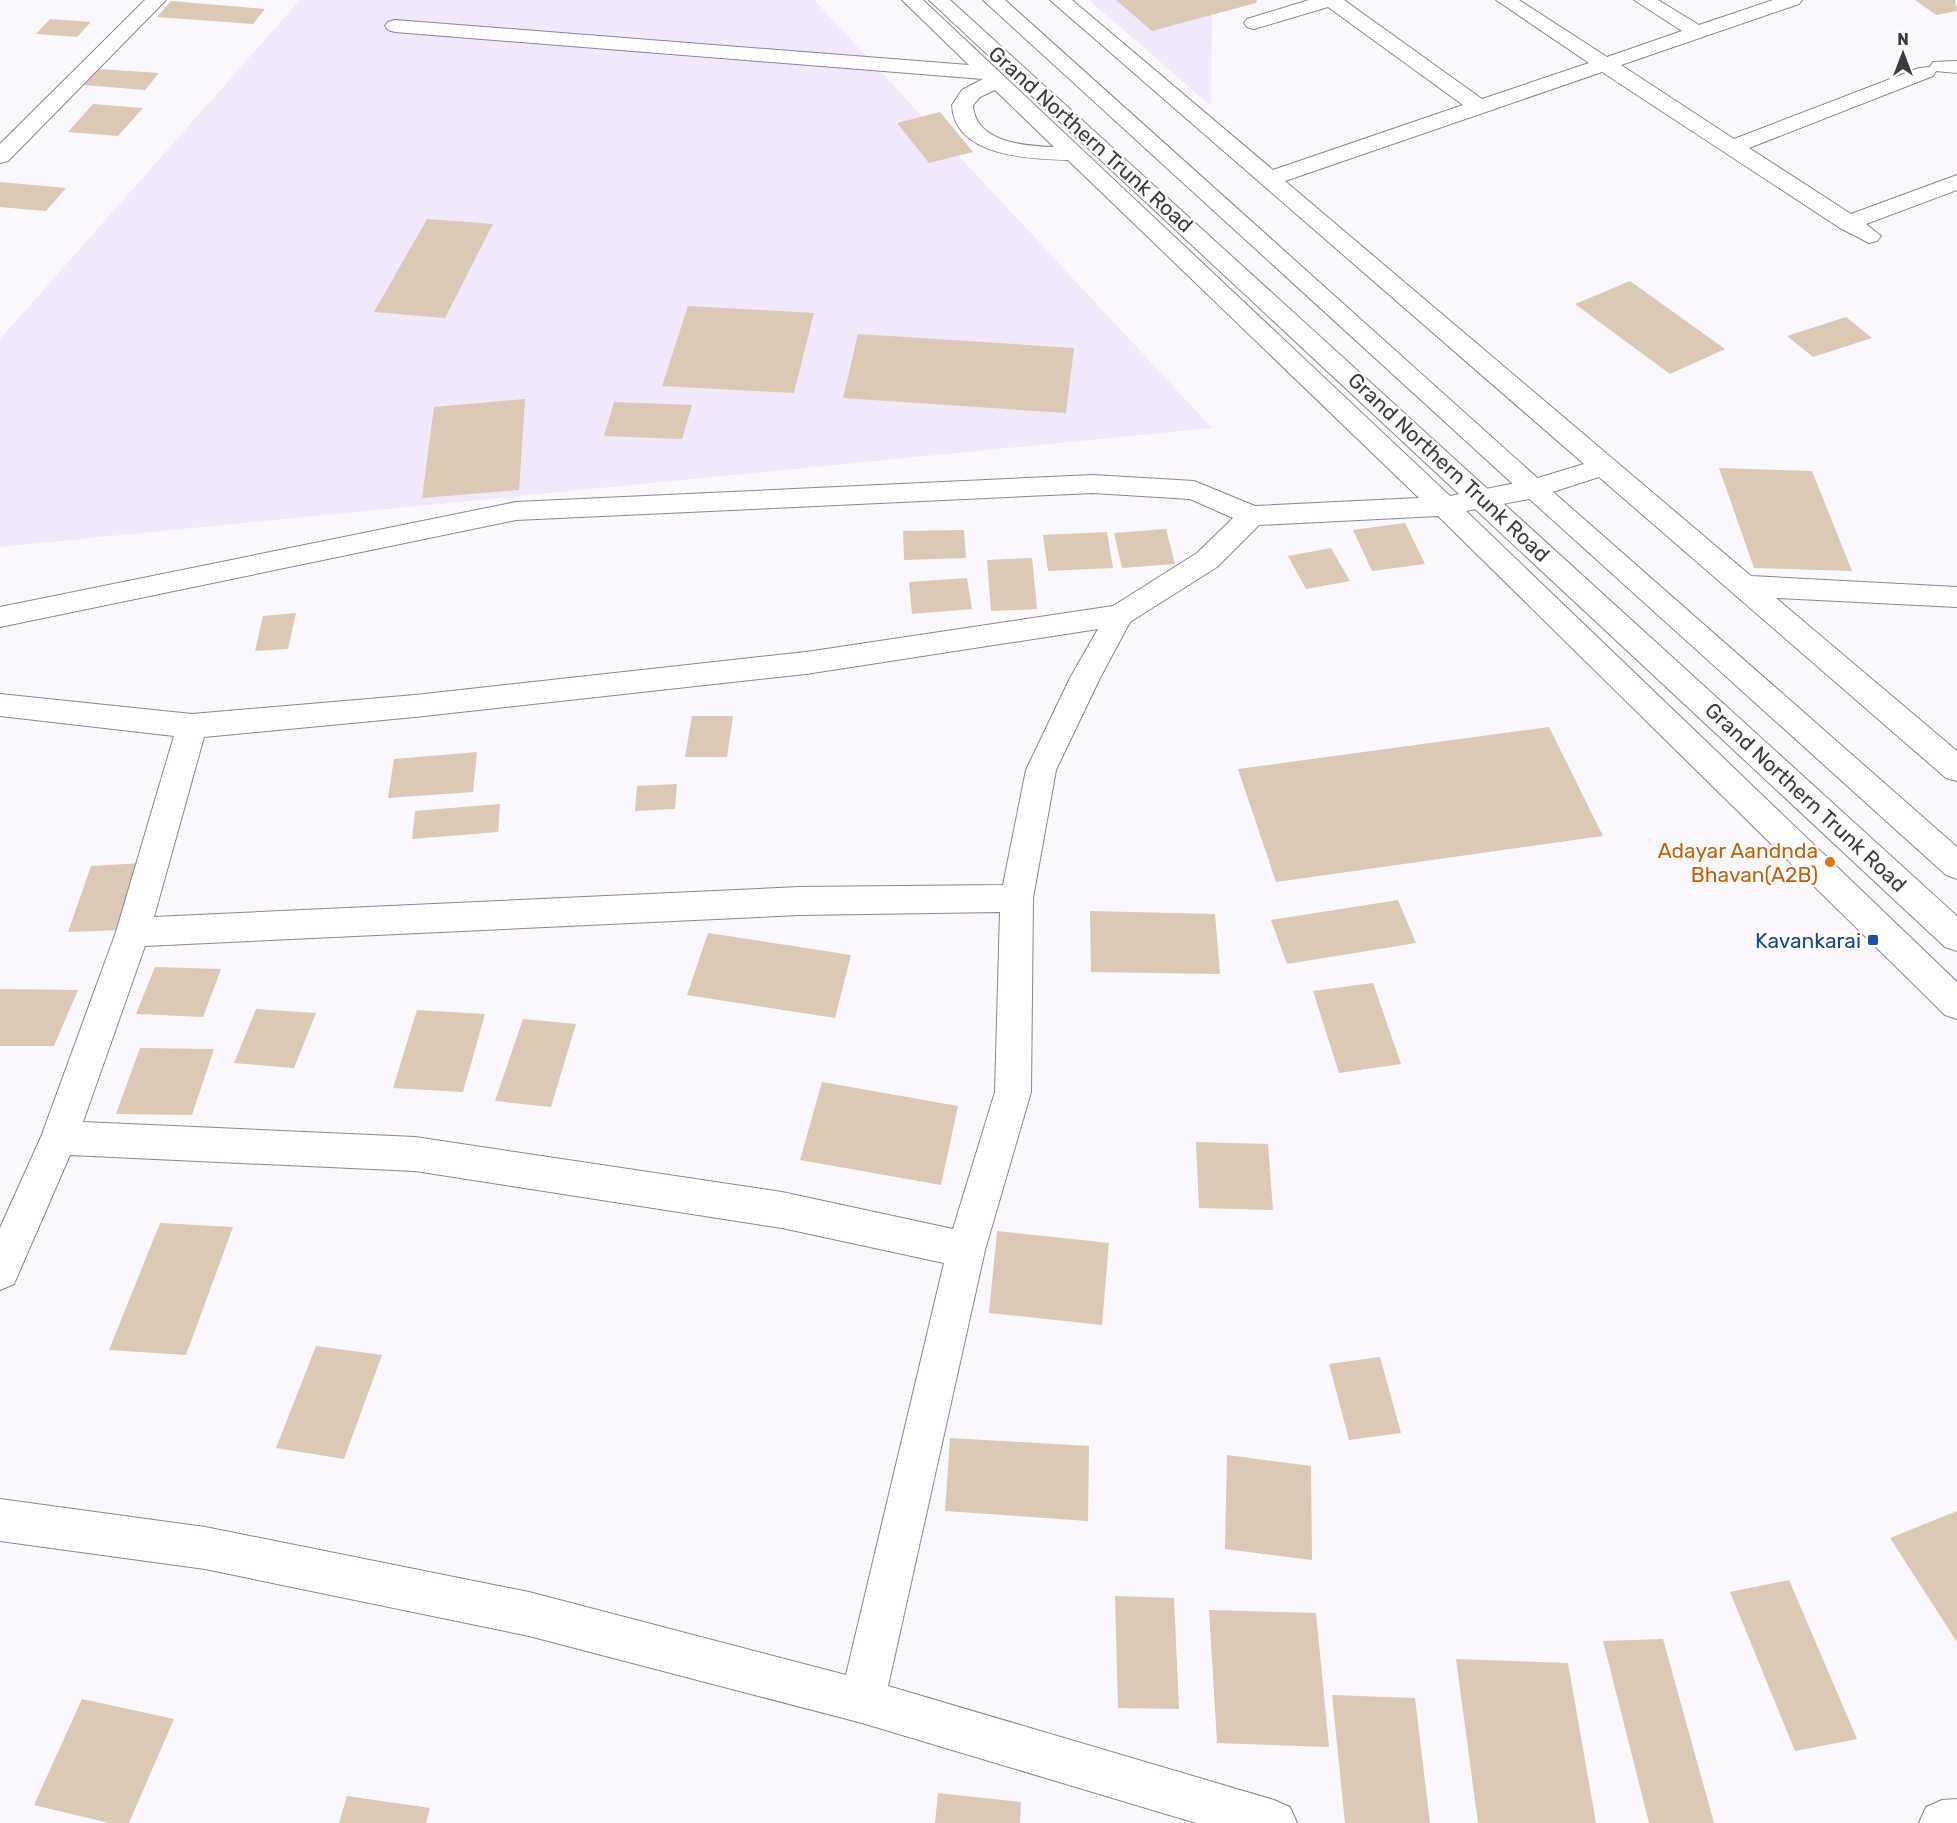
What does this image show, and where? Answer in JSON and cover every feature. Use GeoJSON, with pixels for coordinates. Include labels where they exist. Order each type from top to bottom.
{"type":"FeatureCollection","features":[{"type":"Feature","properties":{"kind":"main road"},"geometry":{"type":"LineString","coordinates":[[0,156],[156,0]]}},
{"type":"Feature","properties":{"kind":"main road"},"geometry":{"type":"LineString","coordinates":[[912,0],[1444,506],[1957,1004]]}},
{"type":"Feature","properties":{"kind":"main road","name":"Grand Northern Trunk Road"},"geometry":{"type":"LineString","coordinates":[[939,0],[1484,499],[1957,937]]}},
{"type":"Feature","properties":{"kind":"main road","name":"Grand Northern Trunk Road"},"geometry":{"type":"LineString","coordinates":[[993,0],[1534,489],[1957,866]]}},
{"type":"Feature","properties":{"kind":"main road"},"geometry":{"type":"LineString","coordinates":[[1060,0],[1957,769]]}},
{"type":"Feature","properties":{"kind":"main road"},"geometry":{"type":"LineString","coordinates":[[1254,23],[1330,0],[1479,107]]}},
{"type":"Feature","properties":{"kind":"main road"},"geometry":{"type":"LineString","coordinates":[[1506,0],[1869,236]]}},
{"type":"Feature","properties":{"kind":"main road"},"geometry":{"type":"LineString","coordinates":[[1644,0],[1697,32]]}},
{"type":"Feature","properties":{"kind":"main road"},"geometry":{"type":"LineString","coordinates":[[1269,179],[1792,0]]}},
{"type":"Feature","properties":{"kind":"main road"},"geometry":{"type":"LineString","coordinates":[[395,26],[994,78]]}},
{"type":"Feature","properties":{"kind":"main road"},"geometry":{"type":"LineString","coordinates":[[1733,147],[1941,69]]}},
{"type":"Feature","properties":{"kind":"main road"},"geometry":{"type":"LineString","coordinates":[[994,78],[963,100],[962,110],[965,118],[982,139],[1019,151],[1074,154]]}},
{"type":"Feature","properties":{"kind":"main road"},"geometry":{"type":"LineString","coordinates":[[1848,223],[1957,182]]}},
{"type":"Feature","properties":{"kind":"main road"},"geometry":{"type":"LineString","coordinates":[[0,617],[516,511],[1093,484],[1194,490],[1252,516],[1444,506],[1534,489],[1605,466]]}},
{"type":"Feature","properties":{"kind":"main road"},"geometry":{"type":"LineString","coordinates":[[0,705],[192,726],[416,706],[806,663],[1120,615],[1207,560],[1252,516]]}},
{"type":"Feature","properties":{"kind":"main road"},"geometry":{"type":"LineString","coordinates":[[1744,586],[1957,597]]}},
{"type":"Feature","properties":{"kind":"main road"},"geometry":{"type":"LineString","coordinates":[[862,1701],[966,1250],[1012,1092],[1017,898],[1041,770],[1085,678],[1120,615]]}},
{"type":"Feature","properties":{"kind":"main road"},"geometry":{"type":"LineString","coordinates":[[0,1271],[59,1138],[133,932],[192,726]]}},
{"type":"Feature","properties":{"kind":"main road"},"geometry":{"type":"LineString","coordinates":[[133,932],[799,901],[1017,898]]}},
{"type":"Feature","properties":{"kind":"main road"},"geometry":{"type":"LineString","coordinates":[[59,1138],[415,1154],[782,1210],[966,1250]]}},
{"type":"Feature","properties":{"kind":"main road"},"geometry":{"type":"LineString","coordinates":[[0,1520],[205,1548],[529,1614],[862,1701],[1274,1823]]}},
{"type":"Feature","properties":{"kind":"main road"},"geometry":{"type":"LineString","coordinates":[[1942,1823],[1957,1822]]}},
{"type":"Feature","properties":{"kind":"shaded area"},"geometry":{"type":"Polygon","coordinates":[[[300,0],[814,0],[1212,428],[0,547],[0,339],[300,0]]]}},
{"type":"Feature","properties":{"kind":"shaded area"},"geometry":{"type":"Polygon","coordinates":[[[1089,0],[1212,0],[1211,106],[1089,0]]]}},
{"type":"Feature","properties":{"kind":"building"},"geometry":{"type":"Polygon","coordinates":[[[1116,0],[1257,0],[1256,3],[1152,31],[1116,0]]]}},
{"type":"Feature","properties":{"kind":"building"},"geometry":{"type":"Polygon","coordinates":[[[1915,0],[1955,0],[1957,11],[1936,15],[1915,0]]]}},
{"type":"Feature","properties":{"kind":"building"},"geometry":{"type":"Polygon","coordinates":[[[171,1],[265,9],[253,24],[157,17],[171,1]]]}},
{"type":"Feature","properties":{"kind":"building"},"geometry":{"type":"Polygon","coordinates":[[[50,19],[91,22],[77,37],[36,34],[50,19]]]}},
{"type":"Feature","properties":{"kind":"building"},"geometry":{"type":"Polygon","coordinates":[[[98,69],[159,73],[145,90],[84,85],[98,69]]]}},
{"type":"Feature","properties":{"kind":"building"},"geometry":{"type":"Polygon","coordinates":[[[93,104],[143,108],[118,136],[68,132],[93,104]]]}},
{"type":"Feature","properties":{"kind":"building"},"geometry":{"type":"Polygon","coordinates":[[[940,112],[973,152],[929,163],[897,123],[940,112]]]}},
{"type":"Feature","properties":{"kind":"building"},"geometry":{"type":"Polygon","coordinates":[[[0,182],[66,188],[46,211],[0,207],[0,182]]]}},
{"type":"Feature","properties":{"kind":"building"},"geometry":{"type":"Polygon","coordinates":[[[427,219],[493,224],[445,318],[374,312],[427,219]]]}},
{"type":"Feature","properties":{"kind":"building"},"geometry":{"type":"Polygon","coordinates":[[[1630,281],[1725,349],[1670,374],[1575,304],[1630,281]]]}},
{"type":"Feature","properties":{"kind":"building"},"geometry":{"type":"Polygon","coordinates":[[[688,306],[814,313],[794,393],[662,386],[688,306]]]}},
{"type":"Feature","properties":{"kind":"building"},"geometry":{"type":"Polygon","coordinates":[[[1846,317],[1872,338],[1813,357],[1787,336],[1846,317]]]}},
{"type":"Feature","properties":{"kind":"building"},"geometry":{"type":"Polygon","coordinates":[[[858,334],[1074,348],[1066,413],[843,398],[858,334]]]}},
{"type":"Feature","properties":{"kind":"building"},"geometry":{"type":"Polygon","coordinates":[[[525,399],[519,490],[422,498],[434,407],[525,399]]]}},
{"type":"Feature","properties":{"kind":"building"},"geometry":{"type":"Polygon","coordinates":[[[614,402],[692,405],[682,439],[604,436],[614,402]]]}},
{"type":"Feature","properties":{"kind":"building"},"geometry":{"type":"Polygon","coordinates":[[[1719,468],[1812,471],[1852,571],[1754,568],[1719,468]]]}},
{"type":"Feature","properties":{"kind":"building"},"geometry":{"type":"Polygon","coordinates":[[[1405,523],[1425,564],[1372,571],[1353,530],[1405,523]]]}},
{"type":"Feature","properties":{"kind":"building"},"geometry":{"type":"Polygon","coordinates":[[[1166,529],[1175,564],[1122,568],[1114,533],[1166,529]]]}},
{"type":"Feature","properties":{"kind":"building"},"geometry":{"type":"Polygon","coordinates":[[[964,530],[966,558],[904,560],[903,531],[964,530]]]}},
{"type":"Feature","properties":{"kind":"building"},"geometry":{"type":"Polygon","coordinates":[[[1107,532],[1113,568],[1048,571],[1043,535],[1107,532]]]}},
{"type":"Feature","properties":{"kind":"building"},"geometry":{"type":"Polygon","coordinates":[[[1331,548],[1350,581],[1306,589],[1288,556],[1331,548]]]}},
{"type":"Feature","properties":{"kind":"building"},"geometry":{"type":"Polygon","coordinates":[[[1032,558],[1037,609],[991,611],[987,560],[1032,558]]]}},
{"type":"Feature","properties":{"kind":"building"},"geometry":{"type":"Polygon","coordinates":[[[967,578],[972,609],[912,614],[909,582],[967,578]]]}},
{"type":"Feature","properties":{"kind":"building"},"geometry":{"type":"Polygon","coordinates":[[[296,613],[288,649],[255,651],[263,616],[296,613]]]}},
{"type":"Feature","properties":{"kind":"building"},"geometry":{"type":"Polygon","coordinates":[[[692,716],[733,716],[727,757],[685,757],[692,716]]]}},
{"type":"Feature","properties":{"kind":"building"},"geometry":{"type":"Polygon","coordinates":[[[1549,727],[1603,836],[1276,882],[1238,769],[1549,727]]]}},
{"type":"Feature","properties":{"kind":"building"},"geometry":{"type":"Polygon","coordinates":[[[477,752],[473,792],[388,798],[394,759],[477,752]]]}},
{"type":"Feature","properties":{"kind":"building"},"geometry":{"type":"Polygon","coordinates":[[[677,784],[675,809],[635,811],[637,786],[677,784]]]}},
{"type":"Feature","properties":{"kind":"building"},"geometry":{"type":"Polygon","coordinates":[[[500,804],[498,832],[412,839],[415,811],[500,804]]]}},
{"type":"Feature","properties":{"kind":"building"},"geometry":{"type":"Polygon","coordinates":[[[143,863],[122,930],[68,932],[91,866],[143,863]]]}},
{"type":"Feature","properties":{"kind":"building"},"geometry":{"type":"Polygon","coordinates":[[[1398,900],[1416,943],[1287,964],[1271,920],[1398,900]]]}},
{"type":"Feature","properties":{"kind":"building"},"geometry":{"type":"Polygon","coordinates":[[[1090,911],[1215,914],[1220,974],[1091,972],[1090,911]]]}},
{"type":"Feature","properties":{"kind":"building"},"geometry":{"type":"Polygon","coordinates":[[[708,933],[851,955],[835,1018],[687,995],[708,933]]]}},
{"type":"Feature","properties":{"kind":"building"},"geometry":{"type":"Polygon","coordinates":[[[155,967],[221,969],[203,1017],[136,1014],[155,967]]]}},
{"type":"Feature","properties":{"kind":"building"},"geometry":{"type":"Polygon","coordinates":[[[1373,983],[1401,1064],[1339,1073],[1313,991],[1373,983]]]}},
{"type":"Feature","properties":{"kind":"building"},"geometry":{"type":"Polygon","coordinates":[[[0,989],[78,990],[54,1046],[0,1046],[0,989]]]}},
{"type":"Feature","properties":{"kind":"building"},"geometry":{"type":"Polygon","coordinates":[[[256,1009],[316,1013],[294,1068],[234,1063],[256,1009]]]}},
{"type":"Feature","properties":{"kind":"building"},"geometry":{"type":"Polygon","coordinates":[[[417,1010],[485,1014],[463,1092],[393,1088],[417,1010]]]}},
{"type":"Feature","properties":{"kind":"building"},"geometry":{"type":"Polygon","coordinates":[[[523,1019],[576,1024],[551,1107],[495,1101],[523,1019]]]}},
{"type":"Feature","properties":{"kind":"building"},"geometry":{"type":"Polygon","coordinates":[[[140,1048],[214,1049],[192,1115],[116,1114],[140,1048]]]}},
{"type":"Feature","properties":{"kind":"building"},"geometry":{"type":"Polygon","coordinates":[[[822,1082],[958,1106],[941,1185],[800,1160],[822,1082]]]}},
{"type":"Feature","properties":{"kind":"building"},"geometry":{"type":"Polygon","coordinates":[[[1196,1142],[1268,1144],[1273,1210],[1199,1208],[1196,1142]]]}},
{"type":"Feature","properties":{"kind":"building"},"geometry":{"type":"Polygon","coordinates":[[[160,1223],[233,1227],[186,1355],[109,1350],[160,1223]]]}},
{"type":"Feature","properties":{"kind":"building"},"geometry":{"type":"Polygon","coordinates":[[[997,1231],[1109,1243],[1102,1325],[989,1313],[997,1231]]]}},
{"type":"Feature","properties":{"kind":"building"},"geometry":{"type":"Polygon","coordinates":[[[316,1346],[382,1355],[344,1459],[276,1448],[316,1346]]]}},
{"type":"Feature","properties":{"kind":"building"},"geometry":{"type":"Polygon","coordinates":[[[1380,1357],[1401,1433],[1349,1440],[1329,1364],[1380,1357]]]}},
{"type":"Feature","properties":{"kind":"building"},"geometry":{"type":"Polygon","coordinates":[[[950,1438],[1089,1446],[1088,1521],[945,1511],[950,1438]]]}},
{"type":"Feature","properties":{"kind":"building"},"geometry":{"type":"Polygon","coordinates":[[[1227,1455],[1311,1466],[1312,1560],[1225,1549],[1227,1455]]]}},
{"type":"Feature","properties":{"kind":"building"},"geometry":{"type":"Polygon","coordinates":[[[1957,1511],[1957,1642],[1890,1538],[1957,1511]]]}},
{"type":"Feature","properties":{"kind":"building"},"geometry":{"type":"Polygon","coordinates":[[[1789,1580],[1857,1739],[1795,1751],[1730,1592],[1789,1580]]]}},
{"type":"Feature","properties":{"kind":"building"},"geometry":{"type":"Polygon","coordinates":[[[1115,1596],[1174,1598],[1179,1709],[1118,1708],[1115,1596]]]}},
{"type":"Feature","properties":{"kind":"building"},"geometry":{"type":"Polygon","coordinates":[[[1209,1610],[1316,1613],[1329,1747],[1217,1743],[1209,1610]]]}},
{"type":"Feature","properties":{"kind":"building"},"geometry":{"type":"Polygon","coordinates":[[[1663,1639],[1714,1823],[1649,1823],[1603,1641],[1663,1639]]]}},
{"type":"Feature","properties":{"kind":"building"},"geometry":{"type":"Polygon","coordinates":[[[1456,1659],[1568,1663],[1596,1823],[1478,1823],[1456,1659]]]}},
{"type":"Feature","properties":{"kind":"building"},"geometry":{"type":"Polygon","coordinates":[[[1332,1695],[1415,1698],[1430,1823],[1345,1823],[1332,1695]]]}},
{"type":"Feature","properties":{"kind":"building"},"geometry":{"type":"Polygon","coordinates":[[[82,1699],[174,1719],[129,1823],[109,1823],[34,1805],[82,1699]]]}},
{"type":"Feature","properties":{"kind":"building"},"geometry":{"type":"Polygon","coordinates":[[[938,1793],[1021,1802],[1020,1823],[935,1823],[938,1793]]]}},
{"type":"Feature","properties":{"kind":"building"},"geometry":{"type":"Polygon","coordinates":[[[347,1796],[430,1808],[426,1823],[339,1823],[347,1796]]]}},
{"type":"Feature","properties":{"kind":"place","name":"Adayar Aandnda Bhavan(A2B)"},"geometry":{"type":"Point","coordinates":[1830,862]}},
{"type":"Feature","properties":{"kind":"place","name":"Kavankarai"},"geometry":{"type":"Point","coordinates":[1873,940]}}]}
